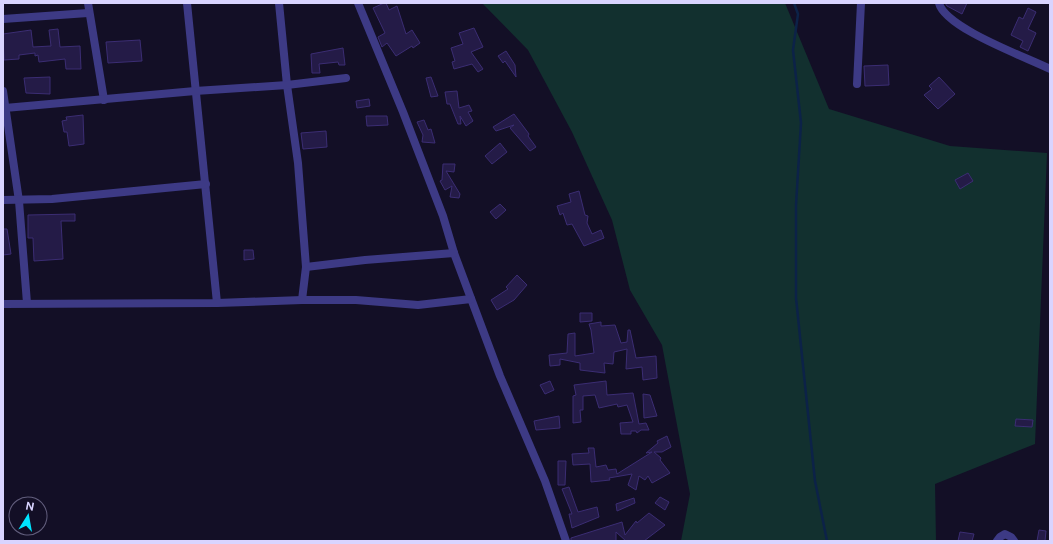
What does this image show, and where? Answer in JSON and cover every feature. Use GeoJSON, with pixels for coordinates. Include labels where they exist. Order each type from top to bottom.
{"type":"FeatureCollection","features":[{"type":"Feature","properties":{"kind":"street"},"geometry":{"type":"LineString","coordinates":[[88,3],[88,13],[104,100]]}},
{"type":"Feature","properties":{"kind":"street"},"geometry":{"type":"LineString","coordinates":[[187,3],[217,303]]}},
{"type":"Feature","properties":{"kind":"street"},"geometry":{"type":"LineString","coordinates":[[279,3],[287,85],[298,163],[306,267],[302,300]]}},
{"type":"Feature","properties":{"kind":"street"},"geometry":{"type":"LineString","coordinates":[[358,3],[443,216],[454,252],[500,376],[545,481],[566,541]]}},
{"type":"Feature","properties":{"kind":"street"},"geometry":{"type":"LineString","coordinates":[[857,84],[861,3]]}},
{"type":"Feature","properties":{"kind":"street"},"geometry":{"type":"LineString","coordinates":[[939,3],[941,10],[960,25],[994,44],[1024,56],[1050,69]]}},
{"type":"Feature","properties":{"kind":"street"},"geometry":{"type":"LineString","coordinates":[[3,19],[88,13]]}},
{"type":"Feature","properties":{"kind":"street"},"geometry":{"type":"LineString","coordinates":[[5,108],[195,91],[287,85],[346,78]]}},
{"type":"Feature","properties":{"kind":"street"},"geometry":{"type":"LineString","coordinates":[[3,91],[19,201],[27,303]]}},
{"type":"Feature","properties":{"kind":"street"},"geometry":{"type":"LineString","coordinates":[[3,200],[19,201],[52,199],[206,184]]}},
{"type":"Feature","properties":{"kind":"street"},"geometry":{"type":"LineString","coordinates":[[306,267],[454,252]]}},
{"type":"Feature","properties":{"kind":"street"},"geometry":{"type":"LineString","coordinates":[[3,304],[217,303],[356,300],[418,305],[471,299]]}},
{"type":"Feature","properties":{"kind":"street"},"geometry":{"type":"LineString","coordinates":[[997,541],[1005,534],[1011,537],[1014,541]]}},
{"type":"Feature","properties":{"kind":"green space"},"geometry":{"type":"Polygon","coordinates":[[[482,3],[785,3],[829,109],[950,146],[1047,153],[1035,444],[935,484],[936,541],[681,541],[690,494],[662,345],[630,290],[612,220],[572,132],[528,50],[482,3]]]}},
{"type":"Feature","properties":{"kind":"building"},"geometry":{"type":"Polygon","coordinates":[[[386,3],[389,10],[397,6],[406,34],[412,30],[420,43],[396,56],[387,43],[382,47],[378,37],[385,33],[373,8],[386,3]]]}},
{"type":"Feature","properties":{"kind":"building"},"geometry":{"type":"Polygon","coordinates":[[[945,3],[967,3],[962,14],[947,6],[945,3]]]}},
{"type":"Feature","properties":{"kind":"building"},"geometry":{"type":"Polygon","coordinates":[[[1028,8],[1036,12],[1028,29],[1036,33],[1028,51],[1020,47],[1023,41],[1011,35],[1019,17],[1023,19],[1028,8]]]}},
{"type":"Feature","properties":{"kind":"building"},"geometry":{"type":"Polygon","coordinates":[[[474,28],[483,47],[471,52],[483,69],[478,72],[472,64],[454,69],[452,62],[455,61],[451,48],[463,44],[459,33],[474,28]]]}},
{"type":"Feature","properties":{"kind":"building"},"geometry":{"type":"Polygon","coordinates":[[[58,29],[60,47],[80,46],[81,69],[66,69],[65,59],[39,62],[38,55],[35,56],[35,53],[19,55],[19,59],[4,60],[3,34],[31,30],[33,47],[51,46],[49,30],[58,29]]]}},
{"type":"Feature","properties":{"kind":"building"},"geometry":{"type":"Polygon","coordinates":[[[140,40],[142,61],[108,63],[106,42],[140,40]]]}},
{"type":"Feature","properties":{"kind":"building"},"geometry":{"type":"Polygon","coordinates":[[[343,48],[345,65],[339,65],[338,62],[319,64],[320,73],[312,73],[311,54],[343,48]]]}},
{"type":"Feature","properties":{"kind":"building"},"geometry":{"type":"Polygon","coordinates":[[[506,51],[515,65],[516,77],[505,61],[503,63],[498,56],[506,51]]]}},
{"type":"Feature","properties":{"kind":"building"},"geometry":{"type":"Polygon","coordinates":[[[888,65],[889,85],[865,86],[864,66],[888,65]]]}},
{"type":"Feature","properties":{"kind":"building"},"geometry":{"type":"Polygon","coordinates":[[[50,77],[50,94],[26,93],[24,78],[50,77]]]}},
{"type":"Feature","properties":{"kind":"building"},"geometry":{"type":"Polygon","coordinates":[[[431,77],[438,96],[431,97],[426,78],[431,77]]]}},
{"type":"Feature","properties":{"kind":"building"},"geometry":{"type":"Polygon","coordinates":[[[939,77],[955,94],[938,109],[924,95],[932,89],[929,86],[939,77]]]}},
{"type":"Feature","properties":{"kind":"building"},"geometry":{"type":"Polygon","coordinates":[[[457,91],[459,108],[469,105],[472,111],[468,112],[473,121],[466,126],[460,116],[461,124],[458,124],[450,104],[447,104],[445,92],[457,91]]]}},
{"type":"Feature","properties":{"kind":"building"},"geometry":{"type":"Polygon","coordinates":[[[369,99],[370,106],[357,108],[356,101],[369,99]]]}},
{"type":"Feature","properties":{"kind":"building"},"geometry":{"type":"Polygon","coordinates":[[[514,114],[529,134],[528,136],[536,147],[530,151],[510,128],[514,125],[496,131],[493,127],[514,114]]]}},
{"type":"Feature","properties":{"kind":"building"},"geometry":{"type":"Polygon","coordinates":[[[83,115],[84,144],[69,146],[67,132],[64,132],[62,121],[67,120],[66,117],[83,115]]]}},
{"type":"Feature","properties":{"kind":"building"},"geometry":{"type":"Polygon","coordinates":[[[366,116],[387,116],[388,125],[367,126],[366,116]]]}},
{"type":"Feature","properties":{"kind":"building"},"geometry":{"type":"Polygon","coordinates":[[[424,120],[428,130],[431,129],[435,143],[422,142],[423,135],[417,122],[424,120]]]}},
{"type":"Feature","properties":{"kind":"building"},"geometry":{"type":"Polygon","coordinates":[[[326,131],[327,147],[303,149],[301,133],[326,131]]]}},
{"type":"Feature","properties":{"kind":"building"},"geometry":{"type":"Polygon","coordinates":[[[500,143],[507,152],[492,164],[485,156],[500,143]]]}},
{"type":"Feature","properties":{"kind":"building"},"geometry":{"type":"Polygon","coordinates":[[[443,164],[455,164],[454,172],[446,171],[460,194],[459,198],[450,197],[452,186],[445,190],[440,181],[442,180],[443,164]]]}},
{"type":"Feature","properties":{"kind":"building"},"geometry":{"type":"Polygon","coordinates":[[[968,173],[973,181],[960,189],[955,180],[968,173]]]}},
{"type":"Feature","properties":{"kind":"building"},"geometry":{"type":"Polygon","coordinates":[[[579,191],[585,215],[588,216],[587,223],[592,234],[601,230],[604,238],[584,246],[572,224],[567,225],[563,213],[560,215],[557,206],[571,202],[569,194],[579,191]]]}},
{"type":"Feature","properties":{"kind":"building"},"geometry":{"type":"Polygon","coordinates":[[[500,204],[506,210],[496,219],[490,212],[500,204]]]}},
{"type":"Feature","properties":{"kind":"building"},"geometry":{"type":"Polygon","coordinates":[[[75,214],[75,221],[61,221],[63,259],[34,261],[33,238],[28,238],[28,215],[75,214]]]}},
{"type":"Feature","properties":{"kind":"building"},"geometry":{"type":"Polygon","coordinates":[[[3,229],[7,229],[11,254],[3,255],[3,229]]]}},
{"type":"Feature","properties":{"kind":"building"},"geometry":{"type":"Polygon","coordinates":[[[244,250],[253,250],[254,259],[244,260],[244,250]]]}},
{"type":"Feature","properties":{"kind":"building"},"geometry":{"type":"Polygon","coordinates":[[[517,275],[527,285],[514,300],[497,310],[491,300],[508,289],[506,287],[517,275]]]}},
{"type":"Feature","properties":{"kind":"building"},"geometry":{"type":"Polygon","coordinates":[[[580,313],[592,313],[592,321],[580,322],[580,313]]]}},
{"type":"Feature","properties":{"kind":"building"},"geometry":{"type":"Polygon","coordinates":[[[601,322],[601,326],[615,325],[621,343],[627,342],[628,330],[630,330],[636,358],[656,356],[657,378],[643,380],[642,367],[626,369],[627,349],[614,352],[613,364],[604,363],[605,373],[580,370],[580,363],[560,359],[560,365],[550,366],[549,355],[567,353],[568,334],[575,333],[575,356],[594,353],[589,324],[601,322]]]}},
{"type":"Feature","properties":{"kind":"building"},"geometry":{"type":"Polygon","coordinates":[[[550,381],[554,390],[545,394],[540,385],[550,381]]]}},
{"type":"Feature","properties":{"kind":"building"},"geometry":{"type":"Polygon","coordinates":[[[606,381],[607,395],[633,393],[639,424],[646,423],[649,430],[641,430],[637,433],[636,431],[631,431],[631,434],[621,434],[620,423],[633,422],[627,405],[618,407],[617,404],[599,408],[595,395],[583,396],[583,410],[580,410],[581,422],[573,423],[573,396],[576,395],[574,385],[606,381]]]}},
{"type":"Feature","properties":{"kind":"building"},"geometry":{"type":"Polygon","coordinates":[[[643,394],[650,395],[657,416],[644,418],[643,394]]]}},
{"type":"Feature","properties":{"kind":"building"},"geometry":{"type":"Polygon","coordinates":[[[559,416],[560,428],[536,430],[534,421],[559,416]]]}},
{"type":"Feature","properties":{"kind":"building"},"geometry":{"type":"Polygon","coordinates":[[[1016,419],[1033,420],[1032,427],[1015,426],[1016,419]]]}},
{"type":"Feature","properties":{"kind":"building"},"geometry":{"type":"Polygon","coordinates":[[[667,436],[671,447],[662,452],[654,452],[661,458],[660,460],[670,473],[652,483],[648,476],[645,480],[639,476],[636,490],[628,485],[632,474],[609,478],[610,480],[591,482],[590,464],[573,465],[572,454],[589,453],[588,448],[594,448],[596,467],[606,465],[608,470],[616,469],[617,474],[652,452],[646,453],[658,443],[657,441],[667,436]]]}},
{"type":"Feature","properties":{"kind":"building"},"geometry":{"type":"Polygon","coordinates":[[[558,461],[566,461],[565,485],[558,485],[558,461]]]}},
{"type":"Feature","properties":{"kind":"building"},"geometry":{"type":"Polygon","coordinates":[[[569,487],[578,512],[597,507],[599,517],[572,528],[569,514],[572,514],[562,489],[569,487]]]}},
{"type":"Feature","properties":{"kind":"building"},"geometry":{"type":"Polygon","coordinates":[[[660,497],[669,502],[665,510],[655,503],[660,497]]]}},
{"type":"Feature","properties":{"kind":"building"},"geometry":{"type":"Polygon","coordinates":[[[634,498],[635,503],[617,511],[616,504],[634,498]]]}},
{"type":"Feature","properties":{"kind":"building"},"geometry":{"type":"Polygon","coordinates":[[[649,513],[665,525],[644,541],[626,541],[616,532],[616,541],[571,541],[571,538],[622,522],[625,535],[636,521],[637,523],[649,513]]]}},
{"type":"Feature","properties":{"kind":"building"},"geometry":{"type":"Polygon","coordinates":[[[1039,530],[1046,531],[1045,541],[1037,541],[1039,530]]]}},
{"type":"Feature","properties":{"kind":"building"},"geometry":{"type":"Polygon","coordinates":[[[960,532],[974,534],[972,541],[958,541],[960,532]]]}},
{"type":"Feature","properties":{"kind":"waterway"},"geometry":{"type":"LineString","coordinates":[[794,3],[798,14],[793,50],[801,123],[796,205],[796,298],[815,481],[827,541]]}}]}
